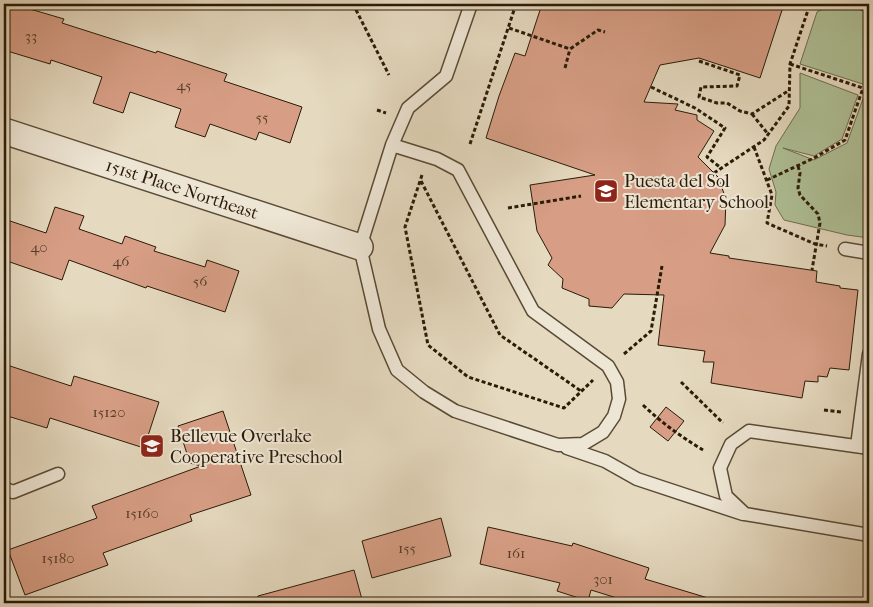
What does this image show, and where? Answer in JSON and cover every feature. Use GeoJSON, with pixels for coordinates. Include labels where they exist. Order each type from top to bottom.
{"type":"FeatureCollection","features":[{"type":"Feature","properties":{"kind":"street","name":"151st Place Northeast"},"geometry":{"type":"LineString","coordinates":[[4,131],[360,248]]}},
{"type":"Feature","properties":{"kind":"lane"},"geometry":{"type":"LineString","coordinates":[[471,4],[446,76],[408,108],[392,145],[360,248],[379,329],[397,370],[424,392],[456,411],[605,461],[637,479],[745,514],[869,535]]}},
{"type":"Feature","properties":{"kind":"lane"},"geometry":{"type":"LineString","coordinates":[[392,145],[437,159],[458,170],[533,312],[608,366],[617,382],[619,399],[614,416],[603,432],[584,444],[558,445]]}},
{"type":"Feature","properties":{"kind":"lane"},"geometry":{"type":"LineString","coordinates":[[845,249],[869,253]]}},
{"type":"Feature","properties":{"kind":"lane"},"geometry":{"type":"LineString","coordinates":[[745,514],[726,496],[720,468],[731,444],[749,431],[863,447],[869,354]]}},
{"type":"Feature","properties":{"kind":"lane"},"geometry":{"type":"LineString","coordinates":[[4,488],[13,492],[58,474]]}},
{"type":"Feature","properties":{"kind":"path"},"geometry":{"type":"LineString","coordinates":[[353,4],[389,75]]}},
{"type":"Feature","properties":{"kind":"path"},"geometry":{"type":"LineString","coordinates":[[470,144],[516,4]]}},
{"type":"Feature","properties":{"kind":"path"},"geometry":{"type":"LineString","coordinates":[[714,173],[764,140],[789,106],[790,64],[810,4]]}},
{"type":"Feature","properties":{"kind":"path"},"geometry":{"type":"LineString","coordinates":[[860,4],[869,7]]}},
{"type":"Feature","properties":{"kind":"path"},"geometry":{"type":"LineString","coordinates":[[509,28],[570,49]]}},
{"type":"Feature","properties":{"kind":"path"},"geometry":{"type":"LineString","coordinates":[[565,68],[570,49],[598,30],[605,32]]}},
{"type":"Feature","properties":{"kind":"path"},"geometry":{"type":"LineString","coordinates":[[699,61],[740,75],[737,86],[701,87],[699,97],[716,103],[727,103],[740,111],[752,114],[768,134]]}},
{"type":"Feature","properties":{"kind":"path"},"geometry":{"type":"LineString","coordinates":[[790,64],[869,90]]}},
{"type":"Feature","properties":{"kind":"path"},"geometry":{"type":"LineString","coordinates":[[651,87],[695,108],[725,128],[707,157],[722,168]]}},
{"type":"Feature","properties":{"kind":"path"},"geometry":{"type":"LineString","coordinates":[[767,180],[814,158],[845,140],[863,88]]}},
{"type":"Feature","properties":{"kind":"path"},"geometry":{"type":"LineString","coordinates":[[752,114],[789,91]]}},
{"type":"Feature","properties":{"kind":"path"},"geometry":{"type":"LineString","coordinates":[[377,110],[386,113]]}},
{"type":"Feature","properties":{"kind":"path"},"geometry":{"type":"LineString","coordinates":[[754,147],[772,195],[767,223],[816,244],[845,249]]}},
{"type":"Feature","properties":{"kind":"path"},"geometry":{"type":"LineString","coordinates":[[798,166],[800,172],[798,188],[800,195],[818,214],[820,223],[812,270]]}},
{"type":"Feature","properties":{"kind":"path"},"geometry":{"type":"LineString","coordinates":[[424,168],[405,227],[428,345],[468,377],[564,408],[596,377]]}},
{"type":"Feature","properties":{"kind":"path"},"geometry":{"type":"LineString","coordinates":[[420,181],[500,335],[581,391]]}},
{"type":"Feature","properties":{"kind":"path"},"geometry":{"type":"LineString","coordinates":[[508,208],[581,196]]}},
{"type":"Feature","properties":{"kind":"path"},"geometry":{"type":"LineString","coordinates":[[624,354],[651,331],[662,266]]}},
{"type":"Feature","properties":{"kind":"path"},"geometry":{"type":"LineString","coordinates":[[682,382],[723,423]]}},
{"type":"Feature","properties":{"kind":"path"},"geometry":{"type":"LineString","coordinates":[[643,405],[675,432],[703,450]]}},
{"type":"Feature","properties":{"kind":"green space"},"geometry":{"type":"Polygon","coordinates":[[[832,4],[843,4],[869,13],[869,86],[800,64],[817,12],[832,4]]]}},
{"type":"Feature","properties":{"kind":"green space"},"geometry":{"type":"Polygon","coordinates":[[[800,73],[858,95],[842,139],[814,156],[783,148],[814,160],[847,143],[864,96],[869,95],[869,238],[847,235],[784,220],[775,205],[776,192],[769,169],[776,146],[800,108],[800,73]]]}},
{"type":"Feature","properties":{"kind":"building"},"geometry":{"type":"Polygon","coordinates":[[[4,4],[13,4],[64,19],[62,23],[227,74],[224,81],[302,107],[290,143],[259,132],[256,140],[210,124],[205,137],[175,127],[181,109],[130,92],[123,113],[93,103],[102,77],[51,60],[50,64],[4,50],[4,4]]]}},
{"type":"Feature","properties":{"kind":"building"},"geometry":{"type":"Polygon","coordinates":[[[542,4],[784,4],[760,78],[699,58],[660,65],[644,102],[678,104],[675,110],[697,115],[697,120],[714,131],[698,157],[718,177],[726,199],[725,225],[710,253],[729,256],[729,258],[817,271],[816,282],[858,290],[849,370],[830,368],[827,377],[818,376],[818,382],[805,381],[802,398],[711,383],[714,362],[703,362],[705,351],[658,345],[664,295],[624,294],[612,308],[589,306],[589,299],[562,288],[563,279],[548,265],[552,258],[537,231],[530,185],[595,175],[486,138],[515,53],[525,56],[542,4]]]}},
{"type":"Feature","properties":{"kind":"building"},"geometry":{"type":"Polygon","coordinates":[[[55,207],[84,216],[79,229],[122,244],[125,236],[156,247],[154,251],[205,267],[207,260],[239,271],[225,312],[147,286],[146,288],[69,260],[62,280],[4,260],[4,219],[46,233],[55,207]]]}},
{"type":"Feature","properties":{"kind":"building"},"geometry":{"type":"Polygon","coordinates":[[[4,364],[71,386],[74,376],[159,402],[144,448],[50,418],[47,428],[4,415],[4,364]]]}},
{"type":"Feature","properties":{"kind":"building"},"geometry":{"type":"Polygon","coordinates":[[[666,407],[684,421],[668,441],[650,427],[666,407]]]}},
{"type":"Feature","properties":{"kind":"building"},"geometry":{"type":"Polygon","coordinates":[[[223,411],[251,495],[190,515],[192,521],[103,553],[108,565],[25,595],[8,550],[97,518],[92,506],[201,466],[190,463],[178,426],[223,411]]]}},
{"type":"Feature","properties":{"kind":"building"},"geometry":{"type":"Polygon","coordinates":[[[441,518],[451,556],[372,578],[362,541],[441,518]]]}},
{"type":"Feature","properties":{"kind":"building"},"geometry":{"type":"Polygon","coordinates":[[[488,527],[572,546],[573,543],[649,568],[645,579],[708,598],[707,603],[633,603],[591,590],[588,601],[557,591],[560,583],[480,564],[488,527]]]}},
{"type":"Feature","properties":{"kind":"building"},"geometry":{"type":"Polygon","coordinates":[[[354,570],[363,603],[258,603],[258,596],[354,570]]]}},
{"type":"Feature","properties":{"kind":"place","name":"Puesta del Sol Elementary School"},"geometry":{"type":"Point","coordinates":[606,191]}},
{"type":"Feature","properties":{"kind":"place","name":"Bellevue Overlake Cooperative Preschool"},"geometry":{"type":"Point","coordinates":[152,446]}}]}
